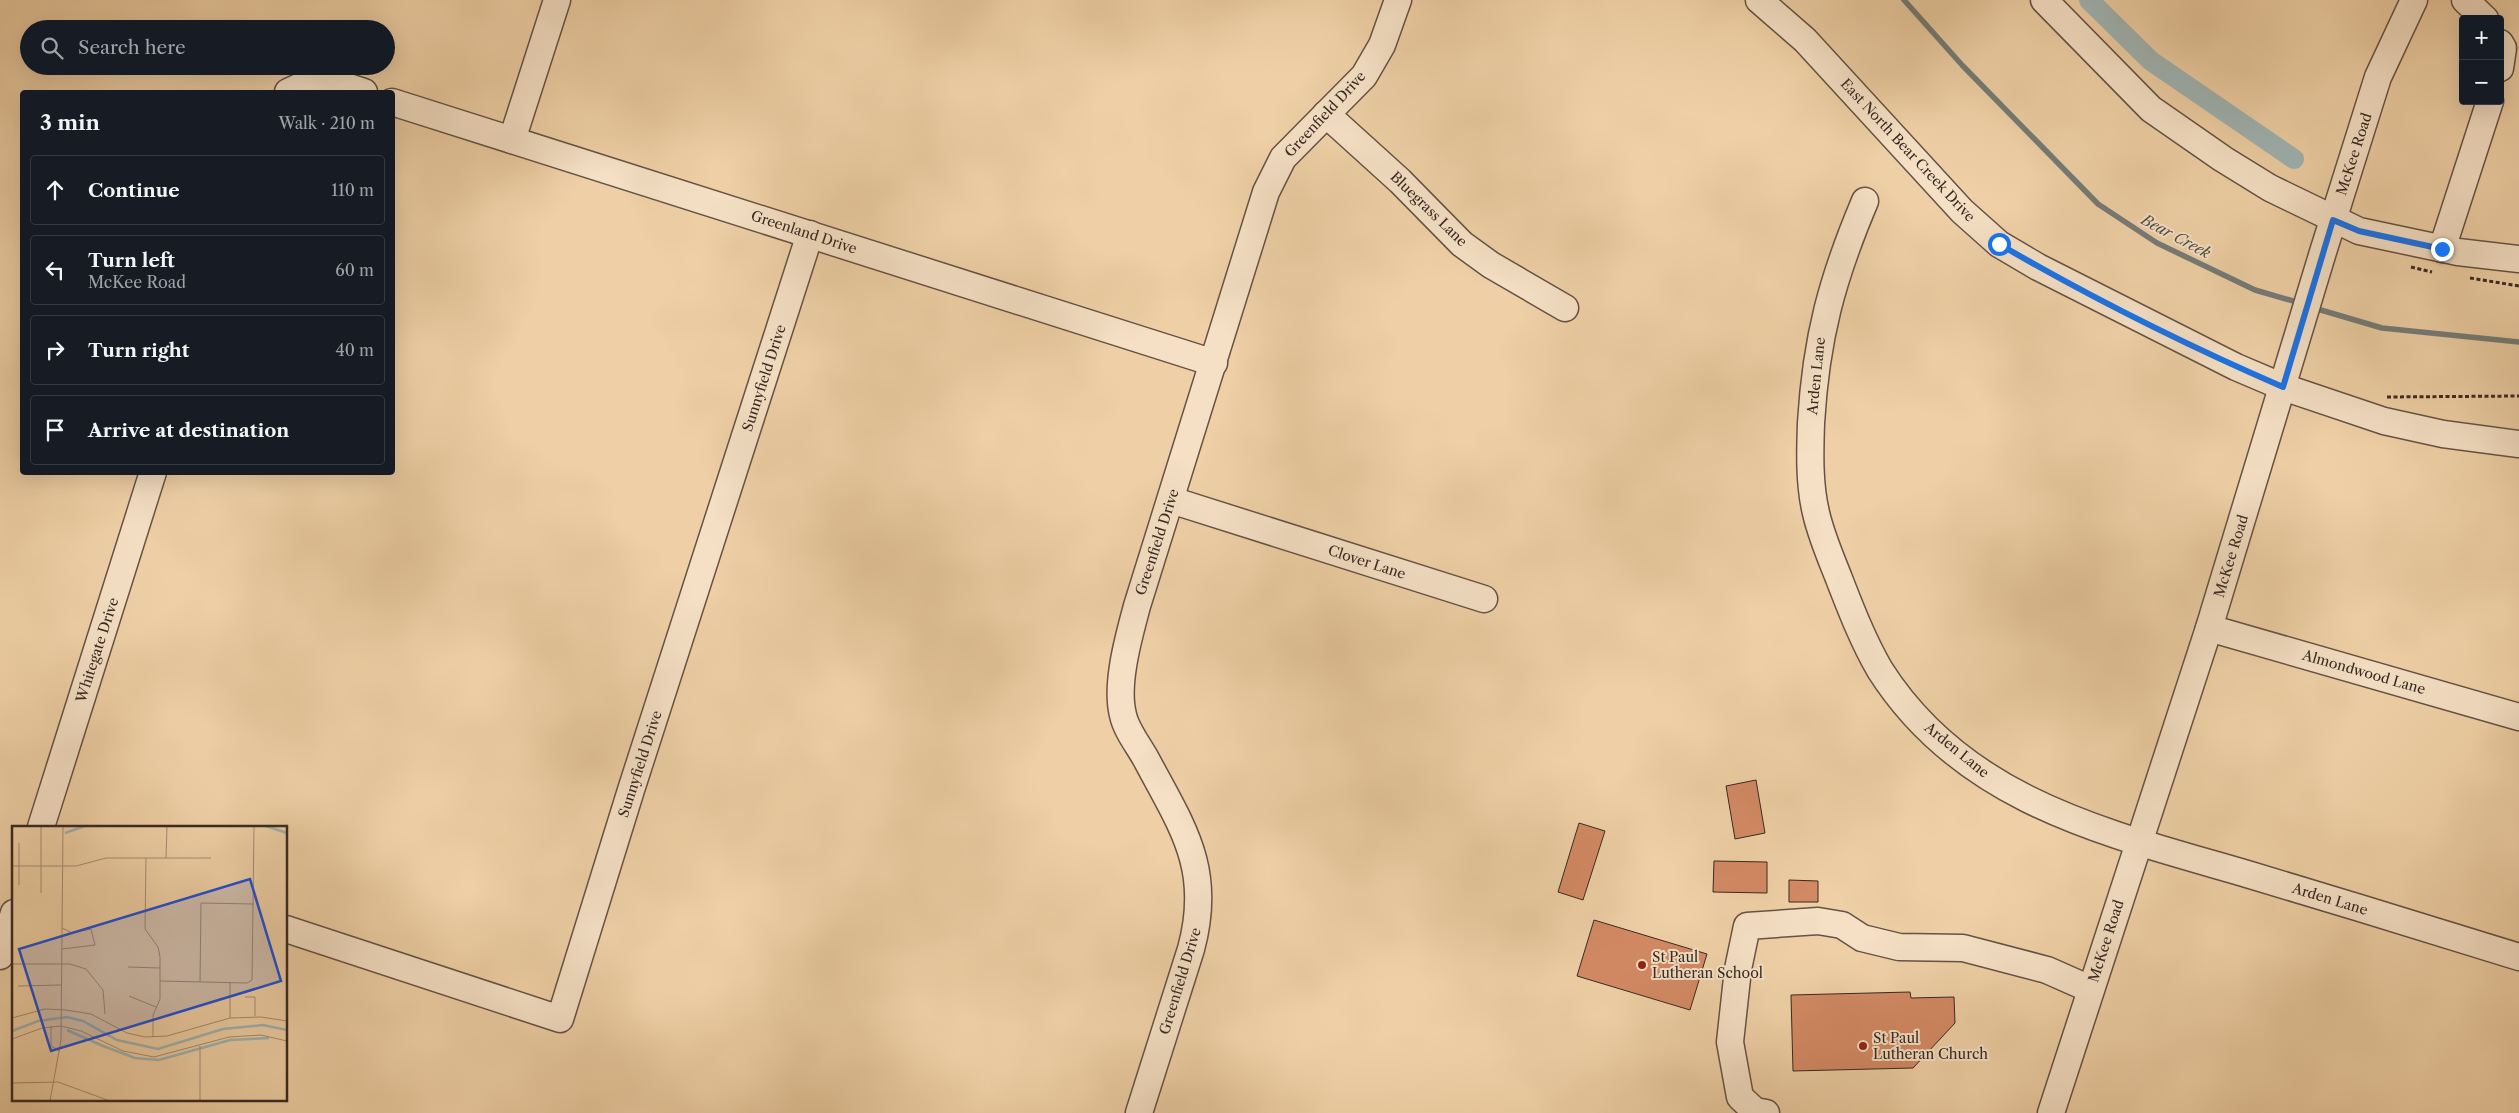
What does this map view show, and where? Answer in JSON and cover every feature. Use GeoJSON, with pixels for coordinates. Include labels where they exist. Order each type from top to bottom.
{"type":"FeatureCollection","features":[{"type":"Feature","properties":{"kind":"street"},"geometry":{"type":"LineString","coordinates":[[512,140],[556,0]]}},
{"type":"Feature","properties":{"kind":"street","name":"Greenfield Drive"},"geometry":{"type":"LineString","coordinates":[[1139,1113],[1197,928],[1200,895],[1195,862],[1180,821],[1123,715],[1123,659],[1137,606],[1266,192],[1283,158],[1364,76],[1382,45],[1398,0]]}},
{"type":"Feature","properties":{"kind":"street","name":"East North Bear Creek Drive"},"geometry":{"type":"LineString","coordinates":[[1759,0],[1805,40],[1962,210],[1999,244],[2038,266],[2236,367],[2286,375],[2384,421],[2443,434],[2519,444]]}},
{"type":"Feature","properties":{"kind":"street"},"geometry":{"type":"LineString","coordinates":[[2044,0],[2151,109],[2230,164],[2270,188],[2359,231],[2442,249],[2519,259]]}},
{"type":"Feature","properties":{"kind":"street","name":"McKee Road"},"geometry":{"type":"LineString","coordinates":[[2051,1113],[2208,628],[2378,77],[2414,0]]}},
{"type":"Feature","properties":{"kind":"street"},"geometry":{"type":"LineString","coordinates":[[2465,0],[2481,15]]}},
{"type":"Feature","properties":{"kind":"street"},"geometry":{"type":"LineString","coordinates":[[298,88],[344,85],[358,90]]}},
{"type":"Feature","properties":{"kind":"street","name":"Greenland Drive"},"geometry":{"type":"LineString","coordinates":[[395,103],[1214,363]]}},
{"type":"Feature","properties":{"kind":"street"},"geometry":{"type":"LineString","coordinates":[[2442,249],[2489,105]]}},
{"type":"Feature","properties":{"kind":"street","name":"Bluegrass Lane"},"geometry":{"type":"LineString","coordinates":[[1326,114],[1400,181],[1462,244],[1491,265],[1565,308]]}},
{"type":"Feature","properties":{"kind":"street","name":"Arden Lane"},"geometry":{"type":"LineString","coordinates":[[1865,201],[1834,279],[1820,334],[1814,380],[1809,455],[1815,512],[1848,602],[1879,667],[1896,693],[1940,739],[1961,756],[2030,801],[2058,815],[2138,842],[2519,957]]}},
{"type":"Feature","properties":{"kind":"street","name":"Sunnyfield Drive"},"geometry":{"type":"LineString","coordinates":[[288,929],[560,1019],[634,781],[810,234]]}},
{"type":"Feature","properties":{"kind":"street","name":"Whitegate Drive"},"geometry":{"type":"LineString","coordinates":[[41,826],[152,475]]}},
{"type":"Feature","properties":{"kind":"street","name":"Clover Lane"},"geometry":{"type":"LineString","coordinates":[[1171,500],[1484,599]]}},
{"type":"Feature","properties":{"kind":"street","name":"Almondwood Lane"},"geometry":{"type":"LineString","coordinates":[[2208,628],[2519,717]]}},
{"type":"Feature","properties":{"kind":"street"},"geometry":{"type":"LineString","coordinates":[[0,956],[12,919]]}},
{"type":"Feature","properties":{"kind":"street"},"geometry":{"type":"LineString","coordinates":[[1766,1113],[1756,1111],[1740,1097],[1730,1042],[1738,969],[1747,926],[1818,921],[1842,925],[1862,938],[1899,947],[1963,948],[2047,970],[2090,989]]}},
{"type":"Feature","properties":{"kind":"path"},"geometry":{"type":"LineString","coordinates":[[2384,397],[2519,396]]}},
{"type":"Feature","properties":{"kind":"building"},"geometry":{"type":"Polygon","coordinates":[[[1756,780],[1765,833],[1735,839],[1726,786],[1756,780]]]}},
{"type":"Feature","properties":{"kind":"building"},"geometry":{"type":"Polygon","coordinates":[[[1579,823],[1605,831],[1583,900],[1558,892],[1579,823]]]}},
{"type":"Feature","properties":{"kind":"building"},"geometry":{"type":"Polygon","coordinates":[[[1714,861],[1767,862],[1767,893],[1713,892],[1714,861]]]}},
{"type":"Feature","properties":{"kind":"building"},"geometry":{"type":"Polygon","coordinates":[[[1789,880],[1818,881],[1818,902],[1789,902],[1789,880]]]}},
{"type":"Feature","properties":{"kind":"building","name":"St Paul Lutheran School"},"geometry":{"type":"Polygon","coordinates":[[[1594,920],[1707,954],[1690,1010],[1577,976],[1594,920]]]}},
{"type":"Feature","properties":{"kind":"building","name":"St Paul Lutheran Church"},"geometry":{"type":"Polygon","coordinates":[[[1910,992],[1911,998],[1954,997],[1955,1023],[1913,1068],[1793,1071],[1791,995],[1910,992]]]}},
{"type":"Feature","properties":{"kind":"waterway","name":"Bear Creek"},"geometry":{"type":"LineString","coordinates":[[1904,0],[1962,65],[2098,204],[2157,243],[2255,290],[2300,303]]}},
{"type":"Feature","properties":{"kind":"waterway"},"geometry":{"type":"LineString","coordinates":[[2089,0],[2151,61],[2294,159]]}},
{"type":"Feature","properties":{"kind":"waterway","name":"Bear Creek"},"geometry":{"type":"LineString","coordinates":[[2314,308],[2382,328],[2519,342]]}},
{"type":"Feature","properties":{"kind":"place","name":"St Paul Lutheran School"},"geometry":{"type":"Point","coordinates":[1642,965]}},
{"type":"Feature","properties":{"kind":"place","name":"St Paul Lutheran Church"},"geometry":{"type":"Point","coordinates":[1863,1046]}},
{"type":"Feature","properties":{"kind":"route"},"geometry":{"type":"LineString","coordinates":[[1999,244],[2038,266],[2236,367],[2283,387],[2288,363],[2333,220],[2359,231],[2442,249]]}}]}
